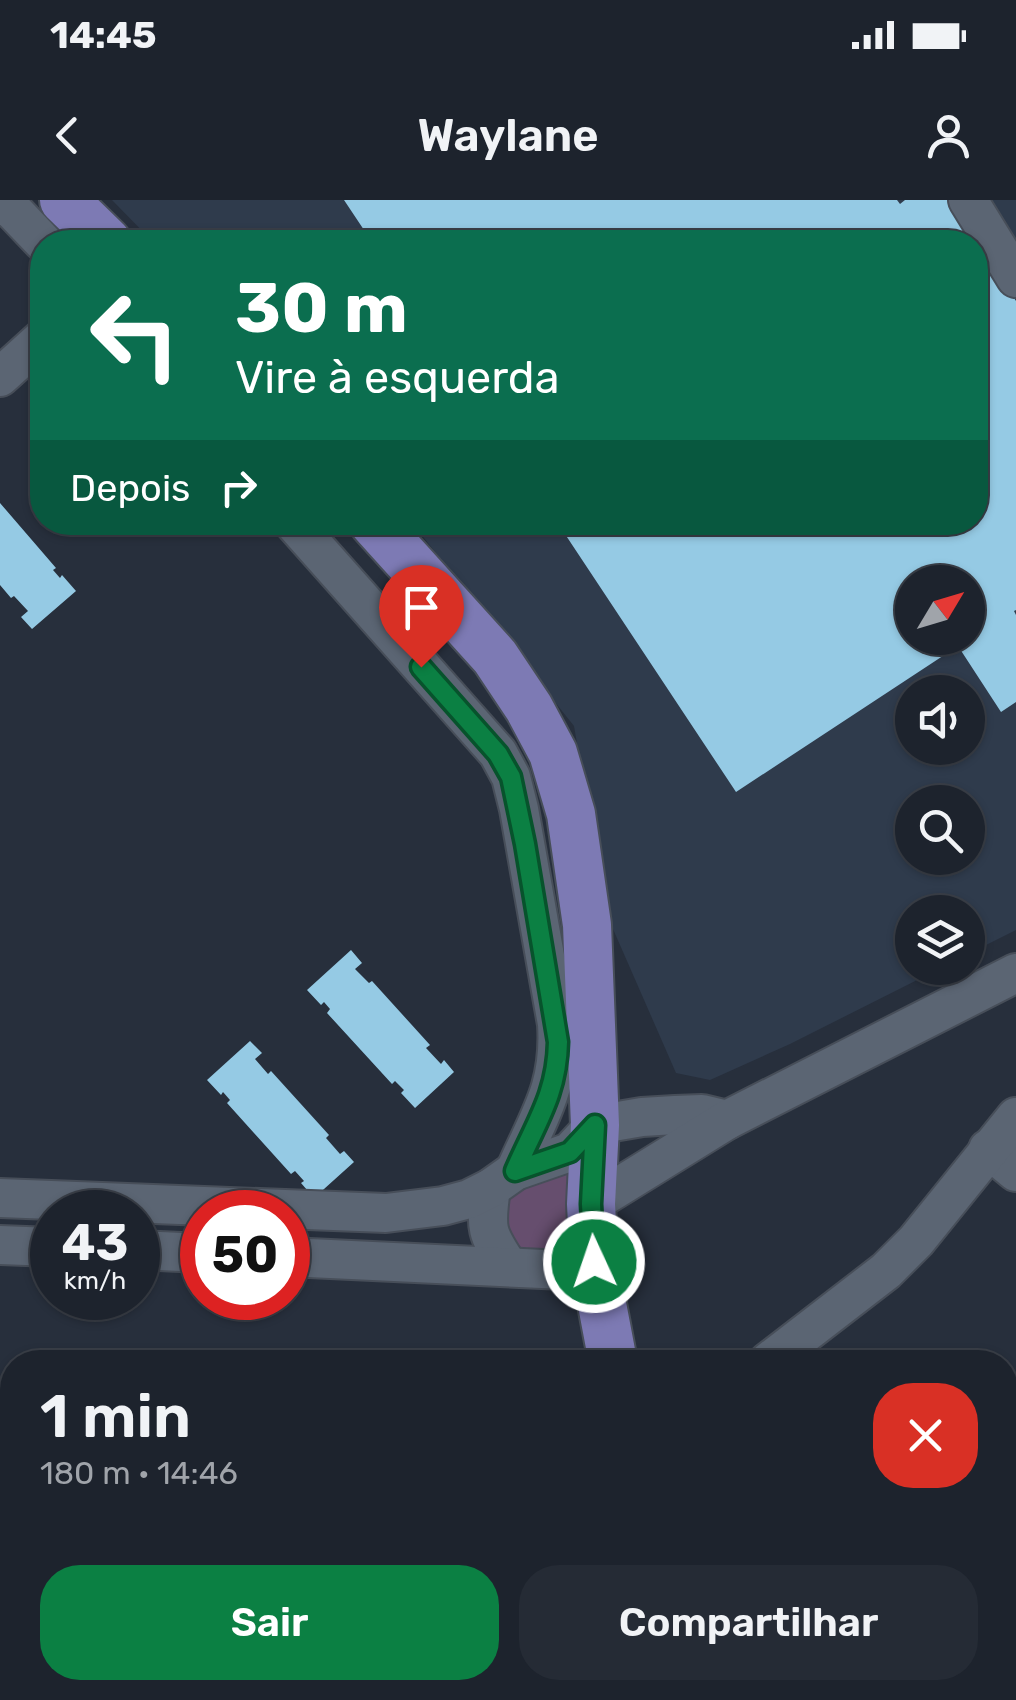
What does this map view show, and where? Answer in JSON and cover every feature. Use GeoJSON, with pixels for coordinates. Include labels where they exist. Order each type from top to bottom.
{"type":"FeatureCollection","features":[{"type":"Feature","properties":{"kind":"main road"},"geometry":{"type":"LineString","coordinates":[[64,200],[95,230]]}},
{"type":"Feature","properties":{"kind":"main road"},"geometry":{"type":"LineString","coordinates":[[385,535],[495,658],[529,708],[553,753],[571,814],[587,925],[595,1125],[591,1204],[594,1262],[611,1350]]}},
{"type":"Feature","properties":{"kind":"street"},"geometry":{"type":"LineString","coordinates":[[3,200],[32,230]]}},
{"type":"Feature","properties":{"kind":"street"},"geometry":{"type":"LineString","coordinates":[[968,200],[986,230]]}},
{"type":"Feature","properties":{"kind":"street"},"geometry":{"type":"LineString","coordinates":[[988,232],[1016,278]]}},
{"type":"Feature","properties":{"kind":"street"},"geometry":{"type":"LineString","coordinates":[[0,377],[30,350]]}},
{"type":"Feature","properties":{"kind":"street"},"geometry":{"type":"LineString","coordinates":[[304,535],[498,754],[511,777],[546,965],[558,1060],[549,1099],[486,1215],[492,1242],[509,1266]]}},
{"type":"Feature","properties":{"kind":"street"},"geometry":{"type":"LineString","coordinates":[[591,1204],[728,1120],[1016,973]]}},
{"type":"Feature","properties":{"kind":"street"},"geometry":{"type":"LineString","coordinates":[[0,1198],[386,1213],[469,1199],[570,1152],[595,1125],[675,1114],[702,1114],[728,1120]]}},
{"type":"Feature","properties":{"kind":"street"},"geometry":{"type":"LineString","coordinates":[[784,1350],[886,1271],[1002,1161],[1016,1117]]}},
{"type":"Feature","properties":{"kind":"street"},"geometry":{"type":"LineString","coordinates":[[0,1244],[30,1246]]}},
{"type":"Feature","properties":{"kind":"street"},"geometry":{"type":"LineString","coordinates":[[310,1258],[564,1270],[594,1262]]}},
{"type":"Feature","properties":{"kind":"shaded area"},"geometry":{"type":"Polygon","coordinates":[[[112,200],[1016,200],[1016,930],[985,946],[985,895],[895,895],[895,985],[907,985],[710,1080],[676,1073],[606,913],[574,726],[422,535],[988,535],[988,230],[141,230],[112,200]]]}},
{"type":"Feature","properties":{"kind":"shaded area"},"geometry":{"type":"Polygon","coordinates":[[[567,1172],[574,1249],[543,1254],[524,1251],[506,1228],[505,1208],[509,1199],[526,1184],[567,1172]]]}},
{"type":"Feature","properties":{"kind":"building"},"geometry":{"type":"Polygon","coordinates":[[[344,200],[897,200],[900,204],[905,200],[950,200],[970,230],[364,230],[344,200]]]}},
{"type":"Feature","properties":{"kind":"building"},"geometry":{"type":"Polygon","coordinates":[[[988,258],[1016,301],[1016,702],[1001,712],[985,687],[985,675],[977,675],[964,655],[985,655],[985,565],[895,565],[895,655],[944,655],[914,675],[895,675],[895,687],[736,792],[566,535],[988,535],[988,258]]]}},
{"type":"Feature","properties":{"kind":"building"},"geometry":{"type":"Polygon","coordinates":[[[0,503],[56,568],[53,570],[76,591],[32,629],[21,617],[28,611],[0,585],[0,503]]]}},
{"type":"Feature","properties":{"kind":"building"},"geometry":{"type":"Polygon","coordinates":[[[351,950],[362,963],[355,969],[369,983],[372,981],[430,1045],[426,1048],[454,1072],[415,1108],[401,1093],[404,1090],[395,1081],[392,1084],[327,1013],[330,1009],[324,1002],[321,1005],[307,990],[351,950]]]}},
{"type":"Feature","properties":{"kind":"building"},"geometry":{"type":"Polygon","coordinates":[[[250,1041],[262,1053],[255,1059],[268,1074],[271,1071],[329,1135],[326,1138],[340,1154],[344,1151],[354,1162],[314,1198],[295,1171],[291,1174],[227,1103],[230,1100],[223,1092],[221,1095],[207,1080],[250,1041]]]}},
{"type":"Feature","properties":{"kind":"route"},"geometry":{"type":"LineString","coordinates":[[421,667],[498,754],[511,777],[558,1042],[549,1099],[515,1171],[570,1152],[595,1125],[591,1204],[594,1262]]}}]}
